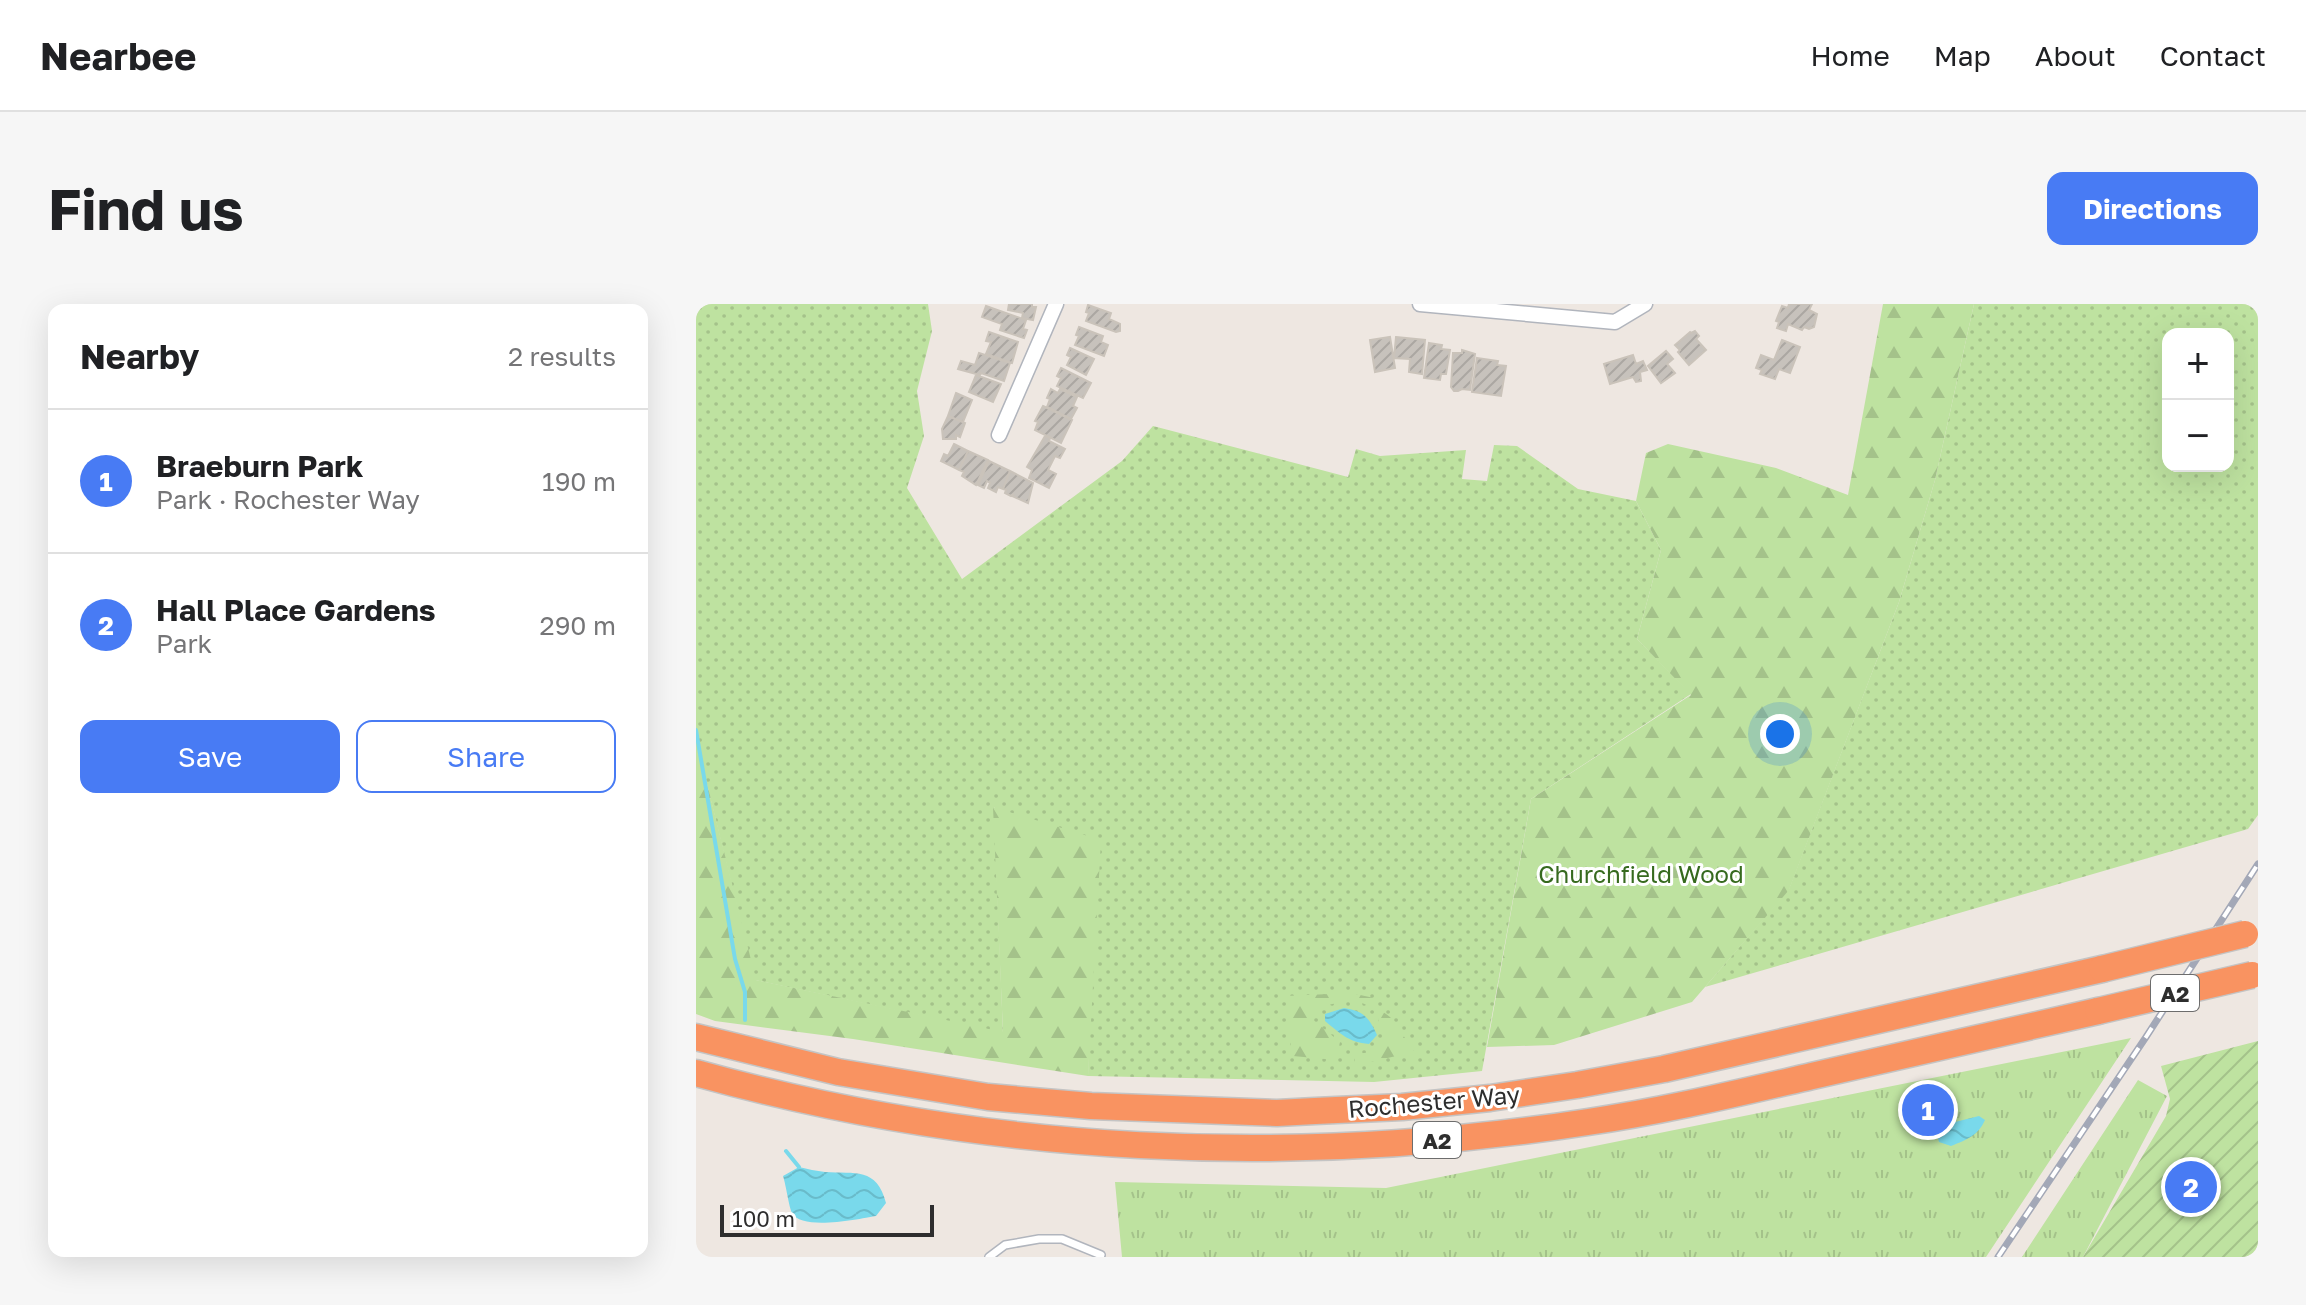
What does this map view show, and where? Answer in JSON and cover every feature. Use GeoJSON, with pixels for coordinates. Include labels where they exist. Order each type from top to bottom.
{"type":"FeatureCollection","features":[{"type":"Feature","properties":{"kind":"highway","name":"Rochester Way"},"geometry":{"type":"LineString","coordinates":[[696,1037],[838,1072],[988,1097],[1091,1106],[1277,1113],[1402,1107],[1490,1098],[1664,1069],[2252,933]]}},
{"type":"Feature","properties":{"kind":"highway","name":"Rochester Way"},"geometry":{"type":"LineString","coordinates":[[696,1073],[768,1093],[901,1120],[1001,1134],[1201,1149],[1397,1144],[1589,1122],[1671,1108],[2255,974]]}},
{"type":"Feature","properties":{"kind":"street"},"geometry":{"type":"LineString","coordinates":[[999,435],[1056,304]]}},
{"type":"Feature","properties":{"kind":"street"},"geometry":{"type":"LineString","coordinates":[[1420,304],[1615,322],[1645,304]]}},
{"type":"Feature","properties":{"kind":"lane"},"geometry":{"type":"LineString","coordinates":[[989,1257],[1005,1245],[1039,1239],[1062,1239],[1101,1255]]}},
{"type":"Feature","properties":{"kind":"green space"},"geometry":{"type":"Polygon","coordinates":[[[696,304],[928,304],[932,331],[917,391],[924,436],[907,488],[962,579],[1122,461],[1153,426],[1348,477],[1356,449],[1380,456],[1466,450],[1462,479],[1487,481],[1494,445],[1517,446],[1578,489],[1636,501],[1661,550],[1637,639],[1691,694],[1531,799],[1482,1071],[1374,1082],[1088,1076],[1091,945],[994,807],[1003,1033],[755,980],[696,739],[696,304]]]}},
{"type":"Feature","properties":{"kind":"green space","name":"Churchfield Wood"},"geometry":{"type":"Polygon","coordinates":[[[1883,304],[1974,304],[1935,480],[1899,602],[1789,890],[1692,1002],[1554,1045],[1487,1047],[1531,799],[1691,695],[1637,639],[1661,550],[1636,501],[1646,453],[1668,444],[1776,468],[1848,495],[1883,304]]]}},
{"type":"Feature","properties":{"kind":"green space"},"geometry":{"type":"Polygon","coordinates":[[[1974,304],[2258,304],[2258,815],[2248,829],[1705,987],[1789,889],[1899,602],[1935,480],[1974,304]]]}},
{"type":"Feature","properties":{"kind":"green space"},"geometry":{"type":"Polygon","coordinates":[[[696,739],[756,980],[1003,1032],[993,807],[1101,840],[1088,1076],[715,1021],[696,1014],[696,739]]]}},
{"type":"Feature","properties":{"kind":"green space"},"geometry":{"type":"Polygon","coordinates":[[[1351,993],[1374,998],[1369,1006],[1355,1000],[1310,1008],[1313,1020],[1340,1042],[1336,1060],[1293,1056],[1286,1020],[1286,996],[1351,993]]]}},
{"type":"Feature","properties":{"kind":"green space"},"geometry":{"type":"Polygon","coordinates":[[[1383,1012],[1417,1054],[1355,1063],[1354,1054],[1374,1052],[1386,1044],[1378,1019],[1383,1012]]]}},
{"type":"Feature","properties":{"kind":"green space"},"geometry":{"type":"Polygon","coordinates":[[[2131,1038],[1986,1257],[1122,1257],[1115,1182],[1386,1188],[2131,1038]]]}},
{"type":"Feature","properties":{"kind":"green space"},"geometry":{"type":"Polygon","coordinates":[[[2258,1041],[2258,1257],[2083,1257],[2166,1116],[2170,1099],[2161,1066],[2258,1041]]]}},
{"type":"Feature","properties":{"kind":"green space"},"geometry":{"type":"Polygon","coordinates":[[[2138,1080],[2167,1096],[2083,1257],[2022,1257],[2138,1080]]]}},
{"type":"Feature","properties":{"kind":"water"},"geometry":{"type":"Polygon","coordinates":[[[1344,1008],[1361,1013],[1371,1024],[1377,1035],[1369,1044],[1350,1039],[1325,1021],[1325,1014],[1344,1008]]]}},
{"type":"Feature","properties":{"kind":"water"},"geometry":{"type":"Polygon","coordinates":[[[1979,1116],[1985,1120],[1971,1137],[1951,1146],[1939,1142],[1935,1127],[1979,1116]]]}},
{"type":"Feature","properties":{"kind":"water"},"geometry":{"type":"Polygon","coordinates":[[[799,1167],[855,1173],[871,1178],[882,1191],[886,1203],[876,1216],[818,1223],[797,1218],[791,1210],[783,1176],[799,1167]]]}},
{"type":"Feature","properties":{"kind":"building"},"geometry":{"type":"Polygon","coordinates":[[[1009,304],[1032,304],[1036,307],[1033,320],[1022,318],[1023,313],[1008,310],[1009,304]]]}},
{"type":"Feature","properties":{"kind":"building"},"geometry":{"type":"Polygon","coordinates":[[[1789,304],[1812,304],[1809,310],[1817,314],[1814,327],[1804,327],[1802,330],[1788,324],[1786,331],[1777,328],[1779,322],[1776,321],[1782,306],[1788,308],[1789,304]]]}},
{"type":"Feature","properties":{"kind":"building"},"geometry":{"type":"Polygon","coordinates":[[[1088,305],[1111,313],[1109,319],[1120,324],[1120,331],[1086,321],[1088,305]]]}},
{"type":"Feature","properties":{"kind":"building"},"geometry":{"type":"Polygon","coordinates":[[[986,306],[1026,320],[1024,338],[1000,330],[1002,324],[982,317],[986,306]]]}},
{"type":"Feature","properties":{"kind":"building"},"geometry":{"type":"Polygon","coordinates":[[[1079,327],[1103,336],[1101,342],[1108,345],[1104,356],[1075,345],[1079,327]]]}},
{"type":"Feature","properties":{"kind":"building"},"geometry":{"type":"Polygon","coordinates":[[[1695,331],[1699,336],[1696,339],[1706,350],[1689,365],[1675,345],[1695,331]]]}},
{"type":"Feature","properties":{"kind":"building"},"geometry":{"type":"Polygon","coordinates":[[[989,332],[1018,342],[1012,363],[986,354],[991,342],[986,341],[989,332]]]}},
{"type":"Feature","properties":{"kind":"building"},"geometry":{"type":"Polygon","coordinates":[[[1390,337],[1395,368],[1375,372],[1370,340],[1390,337]]]}},
{"type":"Feature","properties":{"kind":"building"},"geometry":{"type":"Polygon","coordinates":[[[1396,337],[1425,340],[1422,374],[1409,372],[1410,359],[1394,358],[1396,337]]]}},
{"type":"Feature","properties":{"kind":"building"},"geometry":{"type":"Polygon","coordinates":[[[1782,340],[1800,347],[1790,373],[1779,369],[1775,379],[1760,374],[1762,370],[1756,368],[1761,355],[1774,360],[1782,340]]]}},
{"type":"Feature","properties":{"kind":"building"},"geometry":{"type":"Polygon","coordinates":[[[1429,343],[1450,350],[1446,374],[1441,374],[1440,380],[1424,378],[1429,343]]]}},
{"type":"Feature","properties":{"kind":"building"},"geometry":{"type":"Polygon","coordinates":[[[1070,348],[1094,359],[1086,375],[1067,365],[1071,357],[1067,355],[1070,348]]]}},
{"type":"Feature","properties":{"kind":"building"},"geometry":{"type":"Polygon","coordinates":[[[1462,350],[1475,354],[1470,390],[1454,391],[1451,387],[1453,353],[1462,353],[1462,350]]]}},
{"type":"Feature","properties":{"kind":"building"},"geometry":{"type":"Polygon","coordinates":[[[1666,351],[1673,359],[1667,364],[1675,373],[1661,383],[1648,366],[1666,351]]]}},
{"type":"Feature","properties":{"kind":"building"},"geometry":{"type":"Polygon","coordinates":[[[979,353],[1010,363],[1004,381],[958,369],[961,361],[975,365],[979,353]]]}},
{"type":"Feature","properties":{"kind":"building"},"geometry":{"type":"Polygon","coordinates":[[[1633,355],[1636,364],[1643,361],[1647,370],[1640,372],[1641,381],[1636,382],[1633,377],[1610,384],[1604,364],[1633,355]]]}},
{"type":"Feature","properties":{"kind":"building"},"geometry":{"type":"Polygon","coordinates":[[[1477,358],[1498,361],[1497,365],[1506,366],[1501,396],[1472,392],[1477,358]]]}},
{"type":"Feature","properties":{"kind":"building"},"geometry":{"type":"Polygon","coordinates":[[[1061,368],[1091,383],[1083,398],[1057,386],[1061,368]]]}},
{"type":"Feature","properties":{"kind":"building"},"geometry":{"type":"Polygon","coordinates":[[[976,375],[1001,384],[993,402],[969,392],[976,375]]]}},
{"type":"Feature","properties":{"kind":"building"},"geometry":{"type":"Polygon","coordinates":[[[1051,389],[1058,393],[1060,389],[1077,397],[1073,406],[1077,408],[1071,419],[1047,407],[1051,389]]]}},
{"type":"Feature","properties":{"kind":"building"},"geometry":{"type":"Polygon","coordinates":[[[956,393],[972,400],[963,422],[948,416],[956,393]]]}},
{"type":"Feature","properties":{"kind":"building"},"geometry":{"type":"Polygon","coordinates":[[[1043,406],[1072,420],[1061,443],[1035,430],[1038,422],[1035,421],[1043,406]]]}},
{"type":"Feature","properties":{"kind":"building"},"geometry":{"type":"Polygon","coordinates":[[[948,416],[965,423],[960,437],[956,435],[956,439],[943,439],[942,429],[948,416]]]}},
{"type":"Feature","properties":{"kind":"building"},"geometry":{"type":"Polygon","coordinates":[[[1045,436],[1065,449],[1060,458],[1055,456],[1048,470],[1056,474],[1049,488],[1029,478],[1032,470],[1027,467],[1045,436]]]}},
{"type":"Feature","properties":{"kind":"building"},"geometry":{"type":"Polygon","coordinates":[[[954,444],[968,451],[959,470],[941,461],[944,454],[948,456],[954,444]]]}},
{"type":"Feature","properties":{"kind":"building"},"geometry":{"type":"Polygon","coordinates":[[[968,451],[988,460],[976,485],[962,476],[964,472],[959,470],[968,451]]]}},
{"type":"Feature","properties":{"kind":"building"},"geometry":{"type":"Polygon","coordinates":[[[989,461],[1010,471],[1003,489],[998,487],[996,492],[988,488],[990,483],[987,481],[984,488],[978,485],[989,461]]]}},
{"type":"Feature","properties":{"kind":"building"},"geometry":{"type":"Polygon","coordinates":[[[1010,471],[1033,483],[1028,503],[1012,496],[1014,494],[1005,493],[1003,489],[1010,471]]]}},
{"type":"Feature","properties":{"kind":"waterway"},"geometry":{"type":"LineString","coordinates":[[696,730],[735,959],[745,992],[745,1020]]}},
{"type":"Feature","properties":{"kind":"waterway"},"geometry":{"type":"LineString","coordinates":[[1910,1113],[1913,1121]]}},
{"type":"Feature","properties":{"kind":"waterway"},"geometry":{"type":"LineString","coordinates":[[1916,1127],[1935,1127]]}},
{"type":"Feature","properties":{"kind":"waterway"},"geometry":{"type":"LineString","coordinates":[[786,1151],[799,1167]]}},
{"type":"Feature","properties":{"kind":"railway"},"geometry":{"type":"LineString","coordinates":[[1998,1257],[2258,864]]}},
{"type":"Feature","properties":{"kind":"place","name":"Braeburn Park"},"geometry":{"type":"Point","coordinates":[1928,1110]}},
{"type":"Feature","properties":{"kind":"place","name":"Hall Place Gardens"},"geometry":{"type":"Point","coordinates":[2191,1187]}}]}
